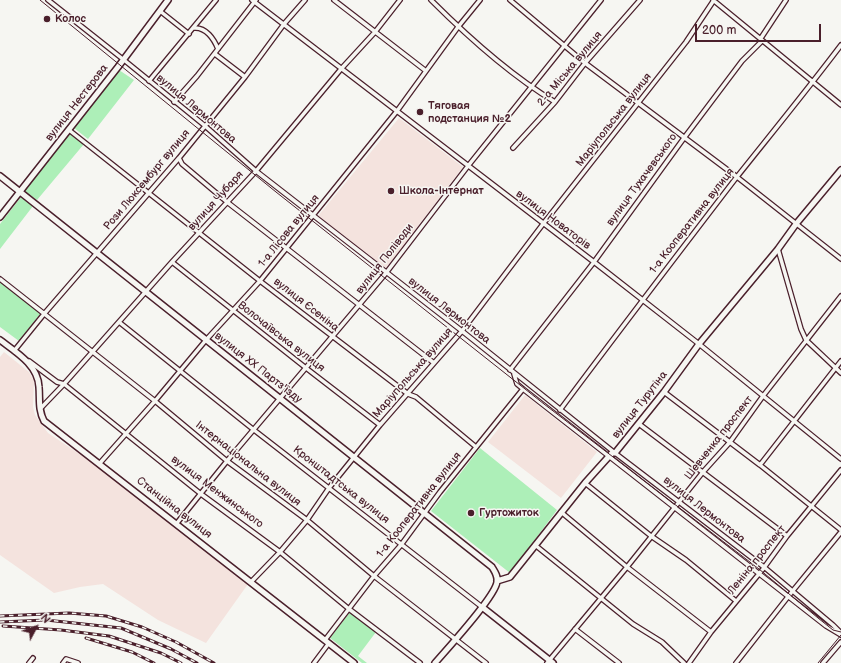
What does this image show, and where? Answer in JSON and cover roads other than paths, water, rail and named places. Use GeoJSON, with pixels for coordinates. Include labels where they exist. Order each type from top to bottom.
{"type":"FeatureCollection","features":[{"type":"Feature","properties":{"kind":"street","name":"вулиця Лермонтова"},"geometry":{"type":"LineString","coordinates":[[48,0],[204,125],[256,171],[462,331],[514,374],[615,453],[764,567],[834,625],[841,634]]}},
{"type":"Feature","properties":{"kind":"street","name":"вулиця Нестерова"},"geometry":{"type":"LineString","coordinates":[[0,217],[124,60],[168,0]]}},
{"type":"Feature","properties":{"kind":"street"},"geometry":{"type":"LineString","coordinates":[[149,81],[216,0]]}},
{"type":"Feature","properties":{"kind":"street","name":"Рози Люксембург вулиця"},"geometry":{"type":"LineString","coordinates":[[14,351],[148,192],[179,158],[204,125],[245,77],[284,24],[305,0]]}},
{"type":"Feature","properties":{"kind":"street"},"geometry":{"type":"LineString","coordinates":[[334,0],[426,71]]}},
{"type":"Feature","properties":{"kind":"street","name":"вулиця Чубаря"},"geometry":{"type":"LineString","coordinates":[[40,409],[256,171],[341,69],[375,32],[400,0]]}},
{"type":"Feature","properties":{"kind":"street"},"geometry":{"type":"LineString","coordinates":[[431,0],[458,27],[532,88],[555,102]]}},
{"type":"Feature","properties":{"kind":"street","name":"1-а Лісова вулиця"},"geometry":{"type":"LineString","coordinates":[[100,463],[181,371],[206,340],[260,281],[397,112],[458,27],[480,0]]}},
{"type":"Feature","properties":{"kind":"street"},"geometry":{"type":"LineString","coordinates":[[510,0],[586,63],[737,177],[841,259]]}},
{"type":"Feature","properties":{"kind":"street","name":"вулиця Поліводи"},"geometry":{"type":"LineString","coordinates":[[177,523],[386,273],[468,166],[601,0]]}},
{"type":"Feature","properties":{"kind":"street","name":"2-а Міська вулиця"},"geometry":{"type":"LineString","coordinates":[[513,148],[555,102],[640,0]]}},
{"type":"Feature","properties":{"kind":"street"},"geometry":{"type":"LineString","coordinates":[[714,0],[841,105]]}},
{"type":"Feature","properties":{"kind":"street","name":"Маріупольська вулиця"},"geometry":{"type":"LineString","coordinates":[[251,582],[280,552],[307,520],[329,488],[380,425],[462,331],[543,224],[639,104],[686,42],[714,0]]}},
{"type":"Feature","properties":{"kind":"street","name":"вулиця Тухачевського"},"geometry":{"type":"LineString","coordinates":[[510,370],[594,262],[742,61],[761,42],[760,38],[786,0]]}},
{"type":"Feature","properties":{"kind":"street"},"geometry":{"type":"LineString","coordinates":[[174,102],[215,54],[254,1]]}},
{"type":"Feature","properties":{"kind":"street","name":"вулиця Новаторів"},"geometry":{"type":"LineString","coordinates":[[254,1],[594,262],[699,344],[841,459]]}},
{"type":"Feature","properties":{"kind":"street"},"geometry":{"type":"LineString","coordinates":[[160,11],[189,34]]}},
{"type":"Feature","properties":{"kind":"street"},"geometry":{"type":"LineString","coordinates":[[194,28],[206,32],[214,39],[218,49]]}},
{"type":"Feature","properties":{"kind":"street","name":"1-а Кооперативна вулиця"},"geometry":{"type":"LineString","coordinates":[[560,410],[642,300],[841,45]]}},
{"type":"Feature","properties":{"kind":"street"},"geometry":{"type":"LineString","coordinates":[[215,54],[245,77]]}},
{"type":"Feature","properties":{"kind":"street","name":"вулиця Єсеніна"},"geometry":{"type":"LineString","coordinates":[[69,130],[260,281],[408,394],[416,397],[476,447]]}},
{"type":"Feature","properties":{"kind":"street"},"geometry":{"type":"LineString","coordinates":[[179,158],[182,164],[227,202],[434,363]]}},
{"type":"Feature","properties":{"kind":"street","name":"вулиця Турутіна"},"geometry":{"type":"LineString","coordinates":[[497,581],[510,577],[584,483],[612,453],[615,453],[664,392],[699,344],[841,170]]}},
{"type":"Feature","properties":{"kind":"street","name":"вулиця XX Партз'їзду"},"geometry":{"type":"LineString","coordinates":[[0,176],[425,513],[492,568],[496,575],[497,581]]}},
{"type":"Feature","properties":{"kind":"street"},"geometry":{"type":"LineString","coordinates":[[778,249],[801,329],[806,340],[841,373]]}},
{"type":"Feature","properties":{"kind":"street","name":"Волочаївська вулиця"},"geometry":{"type":"LineString","coordinates":[[172,262],[380,425]]}},
{"type":"Feature","properties":{"kind":"street","name":"Інтернаціональна вулиця"},"geometry":{"type":"LineString","coordinates":[[0,279],[155,401],[227,462],[307,520],[374,576],[486,663]]}},
{"type":"Feature","properties":{"kind":"street","name":"Шевченка проспект"},"geometry":{"type":"LineString","coordinates":[[549,662],[703,472],[730,442],[763,396],[841,296]]}},
{"type":"Feature","properties":{"kind":"street","name":"Кронштадтська вулиця"},"geometry":{"type":"LineString","coordinates":[[119,322],[254,430],[482,607],[549,662]]}},
{"type":"Feature","properties":{"kind":"street","name":"вулиця Менжинського"},"geometry":{"type":"LineString","coordinates":[[0,340],[57,382],[64,384],[201,494],[280,552],[420,663]]}},
{"type":"Feature","properties":{"kind":"street","name":"Станційна вулиця"},"geometry":{"type":"LineString","coordinates":[[14,351],[33,368],[37,377],[39,386],[40,415],[44,421],[177,523],[354,663]]}},
{"type":"Feature","properties":{"kind":"street"},"geometry":{"type":"LineString","coordinates":[[760,465],[841,361]]}},
{"type":"Feature","properties":{"kind":"street"},"geometry":{"type":"LineString","coordinates":[[514,374],[517,384],[523,389]]}},
{"type":"Feature","properties":{"kind":"street","name":"вулиця Лермонтова"},"geometry":{"type":"LineString","coordinates":[[523,389],[826,626],[841,634]]}},
{"type":"Feature","properties":{"kind":"street","name":"1-а Кооперативна вулиця"},"geometry":{"type":"LineString","coordinates":[[314,663],[327,642],[374,576],[401,545],[476,447],[523,389]]}},
{"type":"Feature","properties":{"kind":"street"},"geometry":{"type":"LineString","coordinates":[[664,392],[760,465],[841,531],[736,663]]}},
{"type":"Feature","properties":{"kind":"street"},"geometry":{"type":"LineString","coordinates":[[639,424],[787,536]]}},
{"type":"Feature","properties":{"kind":"street","name":"Леніна проспект"},"geometry":{"type":"LineString","coordinates":[[689,663],[710,632],[760,573],[787,536],[841,470]]}},
{"type":"Feature","properties":{"kind":"street"},"geometry":{"type":"LineString","coordinates":[[584,483],[651,536],[686,560],[736,601]]}},
{"type":"Feature","properties":{"kind":"street"},"geometry":{"type":"LineString","coordinates":[[561,512],[627,567],[710,632]]}},
{"type":"Feature","properties":{"kind":"street"},"geometry":{"type":"LineString","coordinates":[[535,546],[632,624],[662,642],[684,663]]}},
{"type":"Feature","properties":{"kind":"street"},"geometry":{"type":"LineString","coordinates":[[435,663],[482,607],[495,588],[497,581]]}},
{"type":"Feature","properties":{"kind":"street"},"geometry":{"type":"LineString","coordinates":[[575,629],[619,663]]}},
{"type":"Feature","properties":{"kind":"street"},"geometry":{"type":"LineString","coordinates":[[823,663],[841,642]]}},
{"type":"Feature","properties":{"kind":"street"},"geometry":{"type":"LineString","coordinates":[[29,663],[33,658]]}},
{"type":"Feature","properties":{"kind":"street"},"geometry":{"type":"LineString","coordinates":[[63,663],[66,659],[78,663]]}},
{"type":"Feature","properties":{"kind":"tram line"},"geometry":{"type":"LineString","coordinates":[[40,0],[276,192],[544,404],[759,569],[833,630],[841,632]]}},
{"type":"Feature","properties":{"kind":"tram line"},"geometry":{"type":"LineString","coordinates":[[818,663],[841,635]]}},
{"type":"Feature","properties":{"kind":"railway"},"geometry":{"type":"LineString","coordinates":[[0,616],[69,613],[106,616],[142,627],[176,642],[214,663]]}},
{"type":"Feature","properties":{"kind":"railway"},"geometry":{"type":"LineString","coordinates":[[0,622],[46,620],[121,628],[171,649],[197,663]]}},
{"type":"Feature","properties":{"kind":"railway"},"geometry":{"type":"LineString","coordinates":[[3,626],[61,630],[109,636],[161,653],[181,663]]}},
{"type":"Feature","properties":{"kind":"railway"},"geometry":{"type":"LineString","coordinates":[[86,638],[132,652],[154,663]]}},
{"type":"Feature","properties":{"kind":"place","name":"Колос"},"geometry":{"type":"Point","coordinates":[47,19]}},
{"type":"Feature","properties":{"kind":"place","name":"Тяговая подстанция №2"},"geometry":{"type":"Point","coordinates":[420,112]}},
{"type":"Feature","properties":{"kind":"place","name":"Школа-Інтернат"},"geometry":{"type":"Point","coordinates":[391,191]}},
{"type":"Feature","properties":{"kind":"place","name":"Гуртожиток"},"geometry":{"type":"Point","coordinates":[471,513]}}]}
